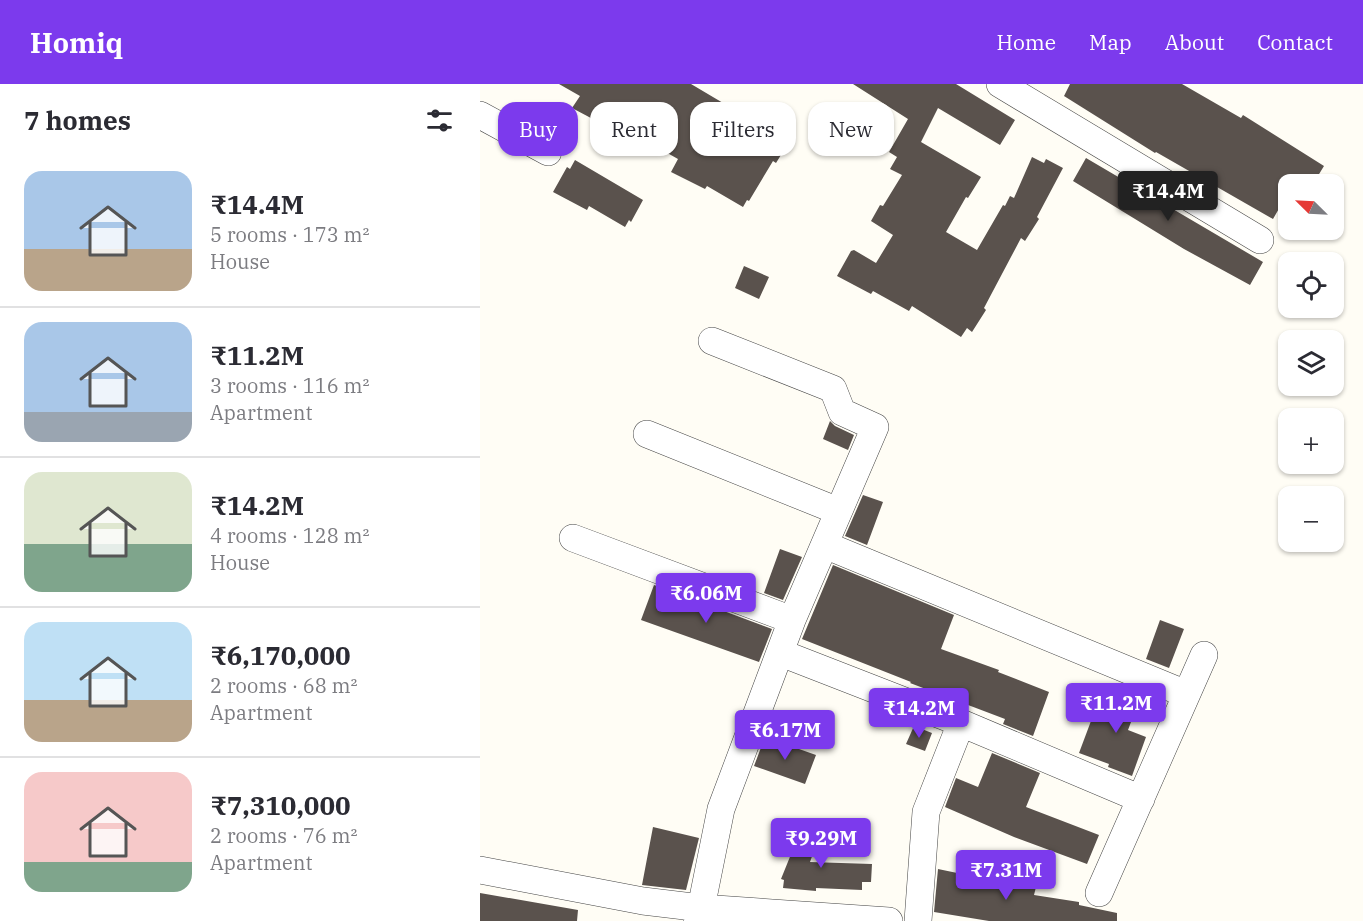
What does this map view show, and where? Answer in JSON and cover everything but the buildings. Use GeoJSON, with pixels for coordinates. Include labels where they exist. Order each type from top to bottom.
{"type":"FeatureCollection","features":[{"type":"Feature","properties":{"kind":"street"},"geometry":{"type":"LineString","coordinates":[[1000,84],[1260,240]]}},
{"type":"Feature","properties":{"kind":"street"},"geometry":{"type":"LineString","coordinates":[[480,115],[498,125]]}},
{"type":"Feature","properties":{"kind":"street"},"geometry":{"type":"LineString","coordinates":[[699,918],[721,809],[792,620],[876,427],[842,412],[833,389],[712,341]]}},
{"type":"Feature","properties":{"kind":"street"},"geometry":{"type":"LineString","coordinates":[[647,434],[838,511]]}},
{"type":"Feature","properties":{"kind":"street"},"geometry":{"type":"LineString","coordinates":[[573,538],[792,620]]}},
{"type":"Feature","properties":{"kind":"street"},"geometry":{"type":"LineString","coordinates":[[825,545],[1186,694]]}},
{"type":"Feature","properties":{"kind":"street"},"geometry":{"type":"LineString","coordinates":[[781,653],[961,723],[1141,799]]}},
{"type":"Feature","properties":{"kind":"street"},"geometry":{"type":"LineString","coordinates":[[1099,893],[1204,655]]}},
{"type":"Feature","properties":{"kind":"street"},"geometry":{"type":"LineString","coordinates":[[918,921],[926,812],[961,723]]}},
{"type":"Feature","properties":{"kind":"street"},"geometry":{"type":"LineString","coordinates":[[480,870],[644,901],[699,918],[889,921]]}}]}
